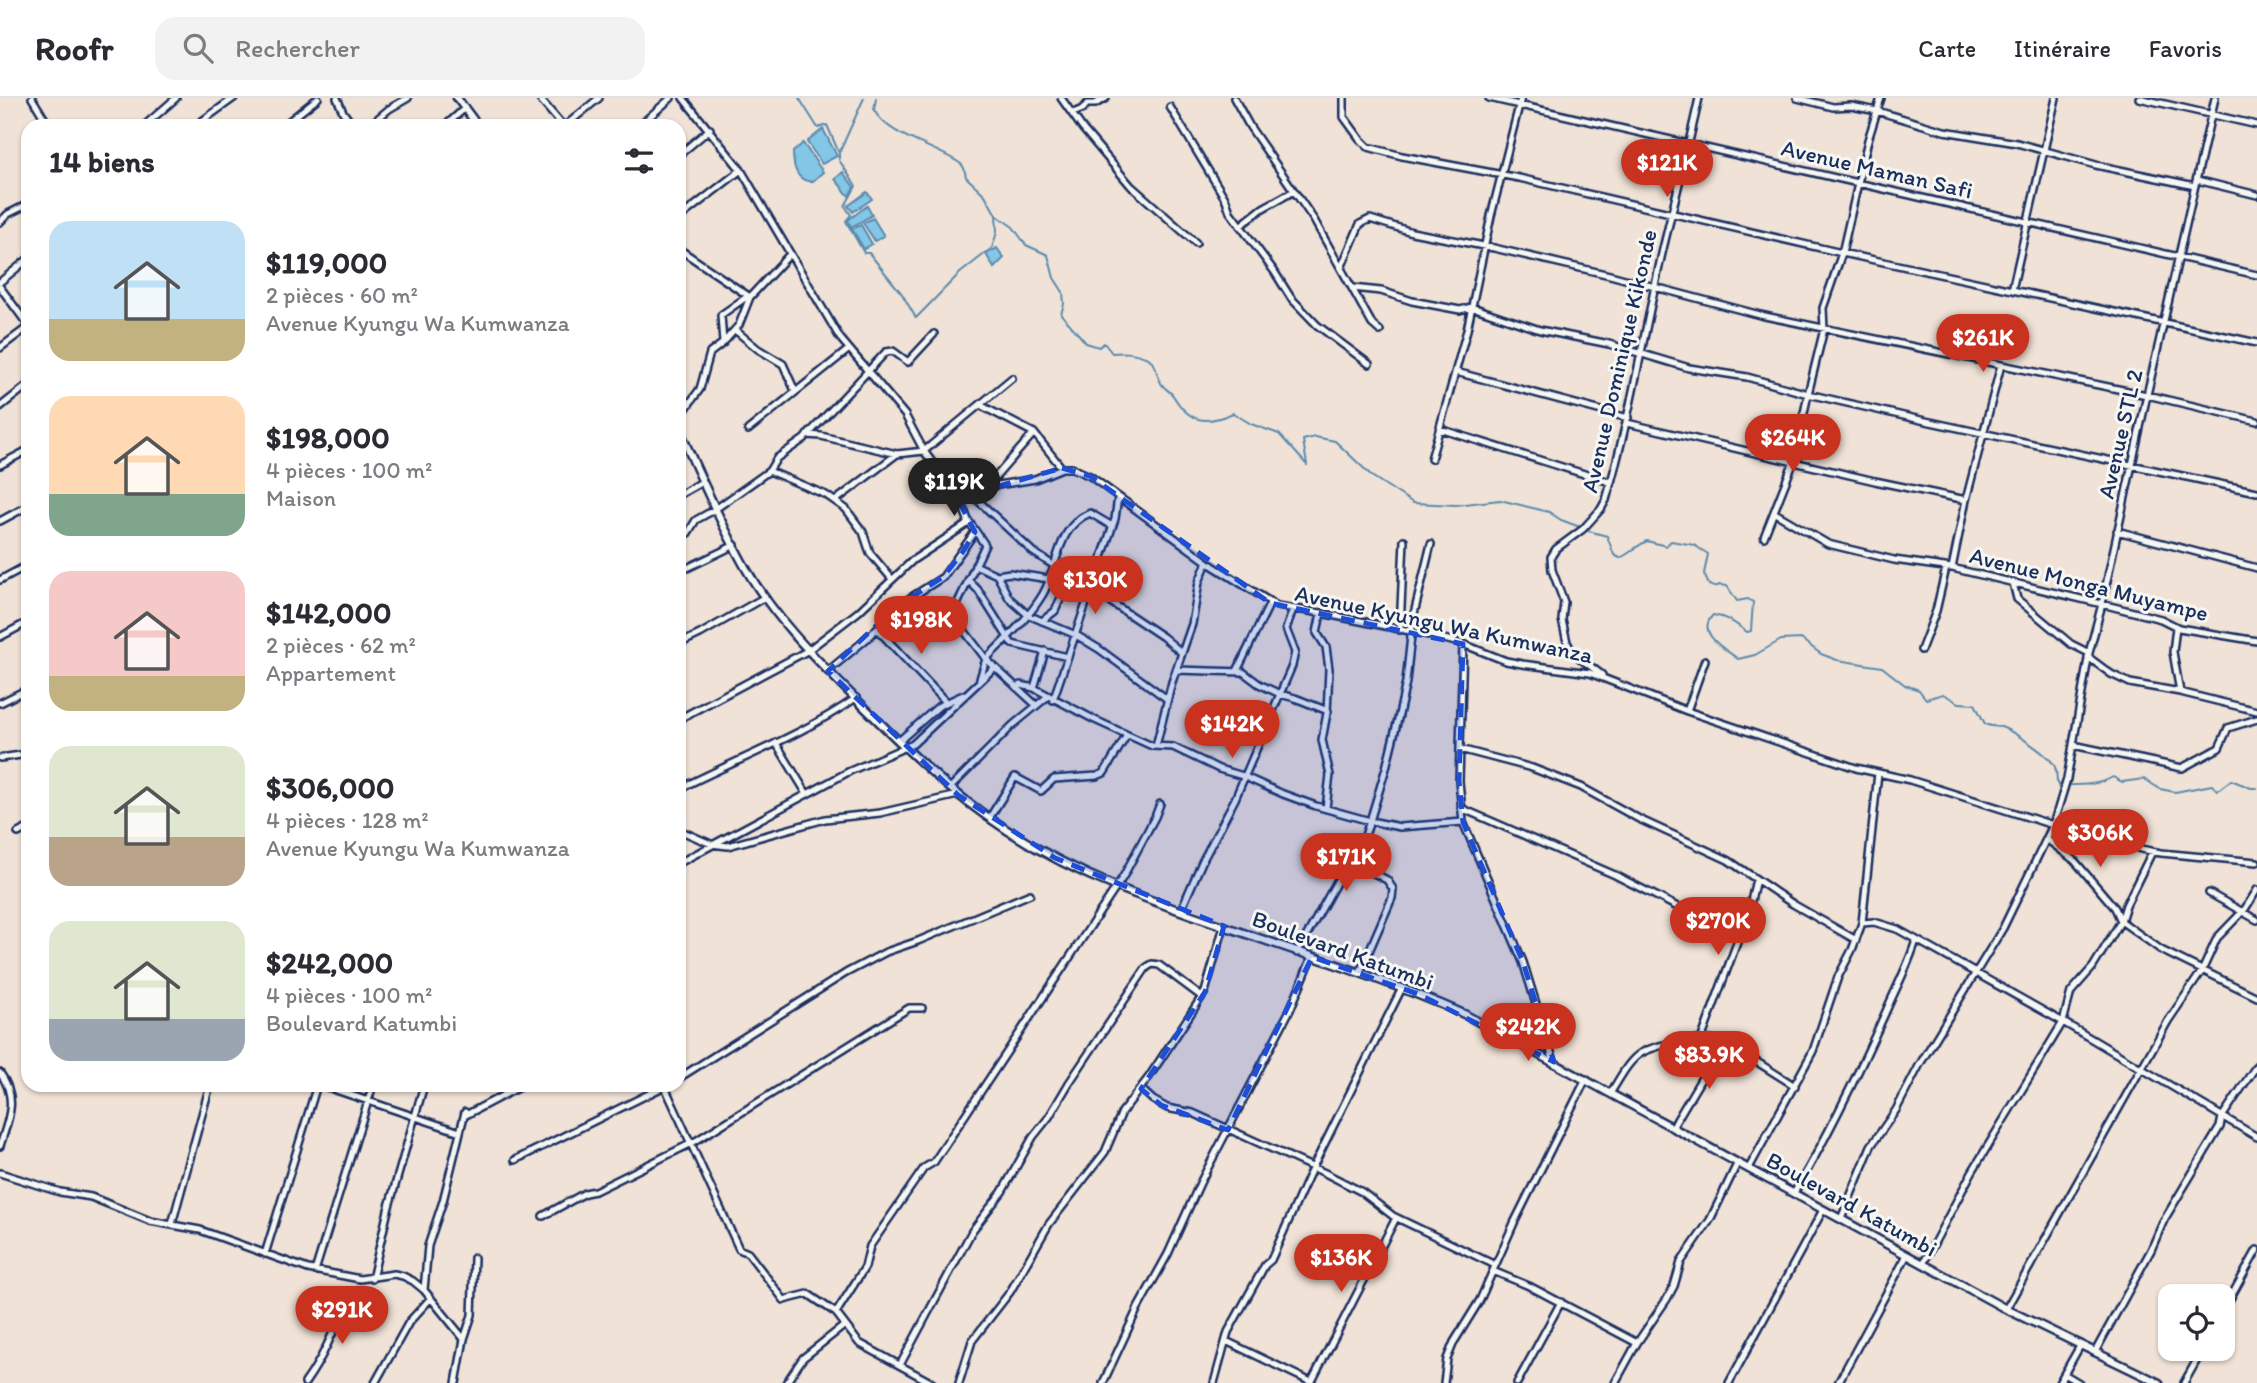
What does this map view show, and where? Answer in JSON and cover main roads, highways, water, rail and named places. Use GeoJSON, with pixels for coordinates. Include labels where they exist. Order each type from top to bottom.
{"type":"FeatureCollection","features":[{"type":"Feature","properties":{"kind":"water"},"geometry":{"type":"Polygon","coordinates":[[[823,129],[837,156],[822,164],[807,142],[823,129]]]}},
{"type":"Feature","properties":{"kind":"water"},"geometry":{"type":"Polygon","coordinates":[[[803,143],[823,172],[813,181],[799,176],[795,167],[793,152],[803,143]]]}},
{"type":"Feature","properties":{"kind":"water"},"geometry":{"type":"Polygon","coordinates":[[[843,172],[854,187],[849,196],[835,179],[843,172]]]}},
{"type":"Feature","properties":{"kind":"water"},"geometry":{"type":"Polygon","coordinates":[[[867,192],[872,199],[853,212],[848,206],[867,192]]]}},
{"type":"Feature","properties":{"kind":"water"},"geometry":{"type":"Polygon","coordinates":[[[867,206],[872,215],[851,227],[848,220],[867,206]]]}},
{"type":"Feature","properties":{"kind":"water"},"geometry":{"type":"Polygon","coordinates":[[[873,218],[884,236],[875,241],[863,223],[873,218]]]}},
{"type":"Feature","properties":{"kind":"water"},"geometry":{"type":"Polygon","coordinates":[[[861,225],[872,244],[864,249],[852,229],[861,225]]]}},
{"type":"Feature","properties":{"kind":"water"},"geometry":{"type":"Polygon","coordinates":[[[997,248],[1004,258],[994,268],[986,254],[997,248]]]}},
{"type":"Feature","properties":{"kind":"waterway"},"geometry":{"type":"LineString","coordinates":[[799,98],[818,128],[827,125],[839,153],[839,160],[856,186],[845,206],[851,215],[846,221],[864,253],[869,253],[902,294],[916,318],[959,274],[992,248],[997,232],[996,215]]}},
{"type":"Feature","properties":{"kind":"waterway"},"geometry":{"type":"LineString","coordinates":[[840,151],[864,98]]}},
{"type":"Feature","properties":{"kind":"waterway"},"geometry":{"type":"LineString","coordinates":[[876,98],[874,110],[880,119],[901,134],[961,164],[966,177],[985,195],[996,215],[1013,227],[1026,245],[1048,255],[1054,278],[1063,292],[1061,314],[1086,343],[1099,347],[1104,343],[1112,353],[1130,353],[1150,359],[1162,385],[1193,417],[1207,420],[1233,413],[1251,424],[1279,434],[1307,465],[1303,440],[1315,437],[1335,441],[1373,477],[1413,503],[1456,505],[1500,500],[1549,512],[1580,527]]}},
{"type":"Feature","properties":{"kind":"waterway"},"geometry":{"type":"LineString","coordinates":[[1585,530],[1607,536],[1614,555],[1620,558],[1647,541],[1666,546],[1671,541],[1694,545],[1708,554],[1704,574],[1709,585],[1727,586],[1737,601],[1748,599],[1753,602],[1751,631],[1747,632],[1732,621],[1718,616],[1713,615],[1708,622],[1707,628],[1714,640],[1738,659],[1755,655],[1781,640],[1801,639],[1821,654],[1837,660],[1882,667],[1905,685],[1919,690],[1926,699],[1943,694],[1959,703],[1975,704],[1985,724],[2007,729],[2047,757],[2055,767],[2059,788],[2062,787]]}},
{"type":"Feature","properties":{"kind":"waterway"},"geometry":{"type":"LineString","coordinates":[[2067,785],[2097,783],[2113,777],[2122,782],[2144,779],[2160,789],[2175,792],[2212,785],[2218,790],[2231,780],[2257,788]]}}]}
